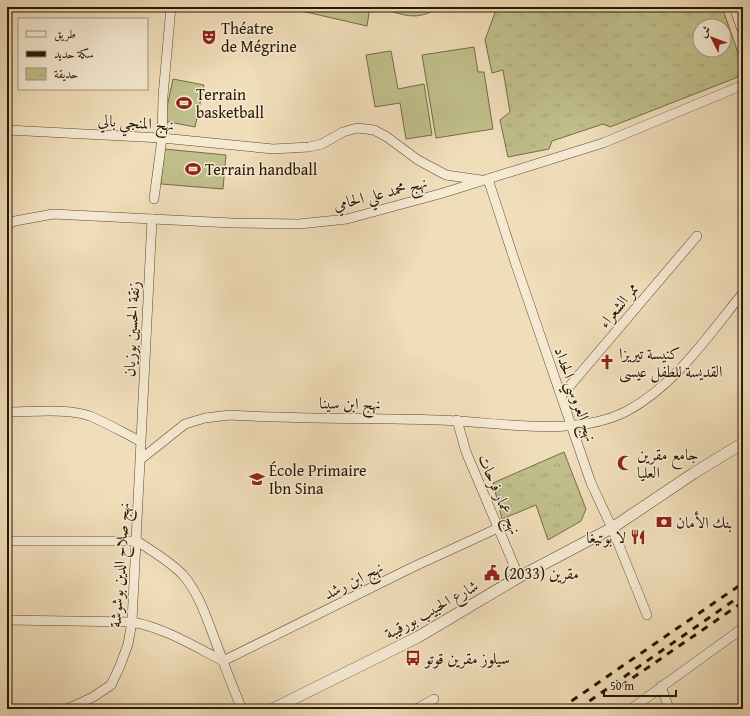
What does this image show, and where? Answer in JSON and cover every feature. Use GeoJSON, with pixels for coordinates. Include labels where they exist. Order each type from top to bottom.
{"type":"FeatureCollection","features":[{"type":"Feature","properties":{"kind":"street"},"geometry":{"type":"LineString","coordinates":[[154,199],[162,138],[163,96],[171,7]]}},
{"type":"Feature","properties":{"kind":"street"},"geometry":{"type":"LineString","coordinates":[[734,7],[743,33]]}},
{"type":"Feature","properties":{"kind":"street","name":"نهج محمد علي الحامي"},"geometry":{"type":"LineString","coordinates":[[7,225],[53,214],[232,223],[299,224],[347,219],[486,180],[603,143],[743,85]]}},
{"type":"Feature","properties":{"kind":"street","name":"نهج المنجي بالي"},"geometry":{"type":"LineString","coordinates":[[7,130],[162,138],[273,149],[322,144],[343,132],[357,128],[374,130],[418,160],[446,175],[486,180]]}},
{"type":"Feature","properties":{"kind":"street","name":"نهج العروسي الحداد"},"geometry":{"type":"LineString","coordinates":[[486,180],[562,395],[591,483],[612,528],[647,615]]}},
{"type":"Feature","properties":{"kind":"street","name":"زنقة الحسين بوزيان"},"geometry":{"type":"LineString","coordinates":[[140,441],[152,219]]}},
{"type":"Feature","properties":{"kind":"street","name":"ممر الشعراء"},"geometry":{"type":"LineString","coordinates":[[562,395],[697,236]]}},
{"type":"Feature","properties":{"kind":"street","name":"نهج ابن سينا"},"geometry":{"type":"LineString","coordinates":[[141,459],[185,424],[205,418],[230,415],[258,417],[457,420],[516,425],[571,426],[598,422],[627,411],[650,396],[679,370],[743,292]]}},
{"type":"Feature","properties":{"kind":"street"},"geometry":{"type":"LineString","coordinates":[[7,412],[65,412],[90,416],[140,441]]}},
{"type":"Feature","properties":{"kind":"street","name":"نهج عمار فرحات"},"geometry":{"type":"LineString","coordinates":[[457,420],[466,452],[518,577]]}},
{"type":"Feature","properties":{"kind":"street","name":"نهج صلاح الدين بوشوشة"},"geometry":{"type":"LineString","coordinates":[[67,709],[93,697],[111,685],[128,644],[132,622],[137,541],[141,459],[140,441]]}},
{"type":"Feature","properties":{"kind":"street","name":"شارع الحبيب بورقيبة"},"geometry":{"type":"LineString","coordinates":[[273,709],[418,637],[518,577],[612,528],[694,473],[743,443]]}},
{"type":"Feature","properties":{"kind":"street","name":"نهج ابن رشد"},"geometry":{"type":"LineString","coordinates":[[223,661],[413,567],[498,528]]}},
{"type":"Feature","properties":{"kind":"street"},"geometry":{"type":"LineString","coordinates":[[7,542],[137,541],[168,562],[183,575],[196,596],[205,614],[242,709]]}},
{"type":"Feature","properties":{"kind":"street"},"geometry":{"type":"LineString","coordinates":[[7,620],[132,622],[156,628],[223,661]]}},
{"type":"Feature","properties":{"kind":"street"},"geometry":{"type":"LineString","coordinates":[[631,709],[743,628]]}},
{"type":"Feature","properties":{"kind":"street"},"geometry":{"type":"LineString","coordinates":[[661,686],[669,709]]}},
{"type":"Feature","properties":{"kind":"street"},"geometry":{"type":"LineString","coordinates":[[416,709],[434,699]]}},
{"type":"Feature","properties":{"kind":"green space"},"geometry":{"type":"Polygon","coordinates":[[[284,7],[370,7],[367,26],[284,7]]]}},
{"type":"Feature","properties":{"kind":"green space"},"geometry":{"type":"Polygon","coordinates":[[[377,7],[439,7],[423,15],[409,16],[377,7]]]}},
{"type":"Feature","properties":{"kind":"green space"},"geometry":{"type":"Polygon","coordinates":[[[497,7],[722,7],[726,18],[692,18],[692,58],[732,58],[732,36],[743,67],[738,77],[610,127],[603,124],[552,141],[549,149],[508,157],[500,120],[510,112],[503,70],[492,73],[485,40],[497,7]]]}},
{"type":"Feature","properties":{"kind":"green space"},"geometry":{"type":"Polygon","coordinates":[[[474,47],[478,72],[484,72],[493,129],[436,138],[422,55],[474,47]]]}},
{"type":"Feature","properties":{"kind":"green space"},"geometry":{"type":"Polygon","coordinates":[[[391,51],[398,89],[424,84],[432,135],[406,139],[400,103],[375,107],[366,55],[391,51]]]}},
{"type":"Feature","properties":{"kind":"green space","name":"Terrain basketball"},"geometry":{"type":"Polygon","coordinates":[[[173,79],[204,85],[195,127],[164,121],[173,79]]]}},
{"type":"Feature","properties":{"kind":"green space","name":"Terrain handball"},"geometry":{"type":"Polygon","coordinates":[[[164,149],[226,155],[223,189],[161,184],[164,149]]]}},
{"type":"Feature","properties":{"kind":"green space"},"geometry":{"type":"Polygon","coordinates":[[[564,452],[586,509],[581,521],[548,540],[536,505],[502,519],[493,483],[564,452]]]}},
{"type":"Feature","properties":{"kind":"railway"},"geometry":{"type":"LineString","coordinates":[[560,709],[743,583]]}},
{"type":"Feature","properties":{"kind":"railway"},"geometry":{"type":"LineString","coordinates":[[578,709],[743,594]]}},
{"type":"Feature","properties":{"kind":"railway"},"geometry":{"type":"LineString","coordinates":[[621,686],[743,602]]}},
{"type":"Feature","properties":{"kind":"place","name":"Théatre de Mégrine"},"geometry":{"type":"Point","coordinates":[209,37]}},
{"type":"Feature","properties":{"kind":"place","name":"Terrain basketball"},"geometry":{"type":"Point","coordinates":[184,103]}},
{"type":"Feature","properties":{"kind":"place","name":"Terrain handball"},"geometry":{"type":"Point","coordinates":[193,169]}},
{"type":"Feature","properties":{"kind":"place","name":"كنيسة تيريزا القديسة للطفل عيسى"},"geometry":{"type":"Point","coordinates":[607,362]}},
{"type":"Feature","properties":{"kind":"place","name":"جامع مقرين العليا"},"geometry":{"type":"Point","coordinates":[625,463]}},
{"type":"Feature","properties":{"kind":"place","name":"École Primaire Ibn Sina"},"geometry":{"type":"Point","coordinates":[257,479]}},
{"type":"Feature","properties":{"kind":"place","name":"بنك الأمان"},"geometry":{"type":"Point","coordinates":[664,522]}},
{"type":"Feature","properties":{"kind":"place","name":"لا بوتيغا"},"geometry":{"type":"Point","coordinates":[638,537]}},
{"type":"Feature","properties":{"kind":"place","name":"مقرين (2033)"},"geometry":{"type":"Point","coordinates":[492,573]}},
{"type":"Feature","properties":{"kind":"place","name":"سيلوز مقرين قوتو"},"geometry":{"type":"Point","coordinates":[413,658]}}]}
